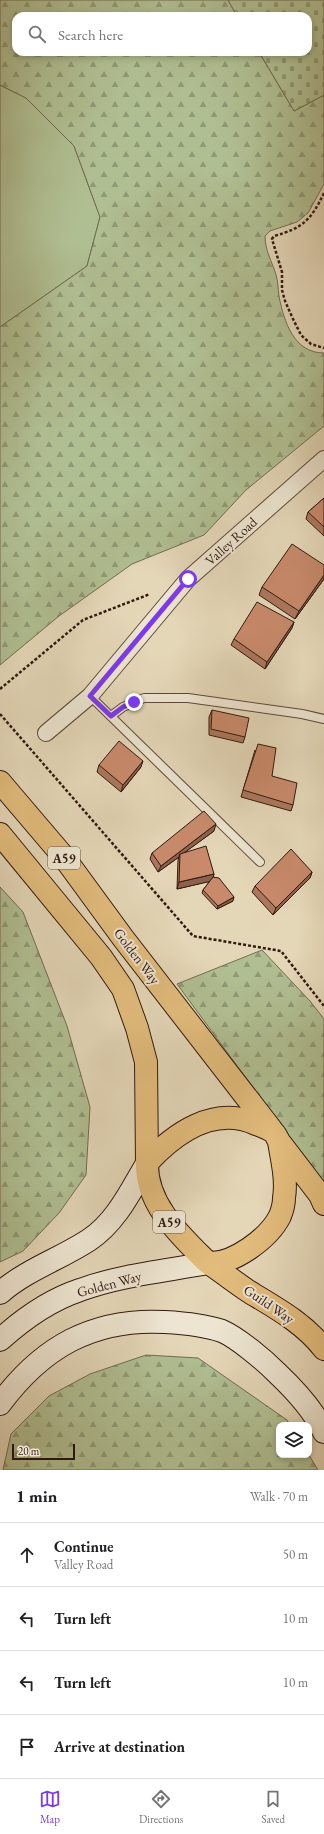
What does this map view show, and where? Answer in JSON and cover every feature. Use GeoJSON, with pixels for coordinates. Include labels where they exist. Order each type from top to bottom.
{"type":"FeatureCollection","features":[{"type":"Feature","properties":{"kind":"highway","name":"Golden Way"},"geometry":{"type":"LineString","coordinates":[[0,782],[63,856],[128,944],[276,1137]]}},
{"type":"Feature","properties":{"kind":"highway","name":"Golden Way"},"geometry":{"type":"LineString","coordinates":[[0,834],[101,957],[123,989],[137,1028],[146,1062],[146,1164]]}},
{"type":"Feature","properties":{"kind":"highway","name":"A59"},"geometry":{"type":"LineString","coordinates":[[276,1137],[284,1170],[285,1196],[280,1216],[266,1234],[247,1250],[231,1259],[209,1264],[176,1232],[160,1210],[151,1186],[146,1164],[162,1147],[180,1133],[201,1122],[221,1118],[247,1120],[276,1137],[320,1195],[324,1204]]}},
{"type":"Feature","properties":{"kind":"highway","name":"Guild Way"},"geometry":{"type":"LineString","coordinates":[[209,1264],[247,1290],[284,1312],[315,1337],[324,1349]]}},
{"type":"Feature","properties":{"kind":"main road"},"geometry":{"type":"LineString","coordinates":[[0,1293],[12,1282],[70,1251],[90,1239],[103,1228],[123,1204],[146,1164]]}},
{"type":"Feature","properties":{"kind":"main road","name":"Golden Way"},"geometry":{"type":"LineString","coordinates":[[0,1340],[45,1306],[79,1290],[125,1277],[209,1264]]}},
{"type":"Feature","properties":{"kind":"main road"},"geometry":{"type":"LineString","coordinates":[[0,1404],[43,1358],[90,1331],[117,1323],[148,1321],[184,1323],[222,1332],[260,1357],[299,1393],[324,1432]]}},
{"type":"Feature","properties":{"kind":"street","name":"Valley Road"},"geometry":{"type":"LineString","coordinates":[[46,733],[90,696],[188,579],[324,459]]}},
{"type":"Feature","properties":{"kind":"lane"},"geometry":{"type":"LineString","coordinates":[[90,696],[260,862]]}},
{"type":"Feature","properties":{"kind":"lane"},"geometry":{"type":"LineString","coordinates":[[111,716],[123,707],[144,698],[181,698],[302,714],[324,719]]}},
{"type":"Feature","properties":{"kind":"path"},"geometry":{"type":"LineString","coordinates":[[324,193],[323,199],[308,220],[297,228],[274,236],[272,239],[282,272],[282,290],[293,319],[301,335],[311,344],[324,348]]}},
{"type":"Feature","properties":{"kind":"path"},"geometry":{"type":"LineString","coordinates":[[0,689],[83,620],[153,593]]}},
{"type":"Feature","properties":{"kind":"path"},"geometry":{"type":"LineString","coordinates":[[0,714],[194,936],[280,951],[324,1006]]}},
{"type":"Feature","properties":{"kind":"green space"},"geometry":{"type":"Polygon","coordinates":[[[0,0],[228,0],[235,12],[12,12],[12,56],[261,56],[294,111],[324,95],[324,184],[308,213],[297,222],[270,231],[265,236],[266,246],[277,277],[281,306],[292,334],[305,348],[314,352],[324,353],[324,426],[246,490],[204,535],[132,564],[59,616],[0,665],[0,327],[87,266],[100,217],[74,146],[26,98],[0,85],[0,0]]]}},
{"type":"Feature","properties":{"kind":"green space"},"geometry":{"type":"Polygon","coordinates":[[[228,0],[324,0],[324,95],[294,111],[261,56],[312,56],[312,12],[235,12],[228,0]]]}},
{"type":"Feature","properties":{"kind":"green space"},"geometry":{"type":"Polygon","coordinates":[[[0,85],[26,98],[74,146],[100,217],[87,266],[0,327],[0,85]]]}},
{"type":"Feature","properties":{"kind":"green space"},"geometry":{"type":"Polygon","coordinates":[[[0,887],[23,912],[67,1026],[90,1107],[86,1175],[59,1213],[23,1251],[0,1262],[0,887]]]}},
{"type":"Feature","properties":{"kind":"green space"},"geometry":{"type":"Polygon","coordinates":[[[262,950],[310,1001],[324,1019],[324,1184],[177,984],[262,950]]]}},
{"type":"Feature","properties":{"kind":"green space"},"geometry":{"type":"Polygon","coordinates":[[[146,1355],[198,1358],[287,1420],[288,1422],[276,1422],[276,1458],[311,1458],[318,1470],[3,1470],[11,1434],[49,1396],[90,1374],[146,1355]]]}},
{"type":"Feature","properties":{"kind":"building"},"geometry":{"type":"Polygon","coordinates":[[[324,498],[324,527],[308,512],[324,498]]]}},
{"type":"Feature","properties":{"kind":"building"},"geometry":{"type":"Polygon","coordinates":[[[292,544],[324,565],[324,575],[299,611],[262,587],[292,544]]]}},
{"type":"Feature","properties":{"kind":"building"},"geometry":{"type":"Polygon","coordinates":[[[257,602],[294,622],[267,662],[234,639],[257,602]]]}},
{"type":"Feature","properties":{"kind":"building"},"geometry":{"type":"Polygon","coordinates":[[[212,710],[249,718],[245,737],[211,729],[212,710]]]}},
{"type":"Feature","properties":{"kind":"building"},"geometry":{"type":"Polygon","coordinates":[[[119,741],[143,761],[123,785],[99,765],[119,741]]]}},
{"type":"Feature","properties":{"kind":"building"},"geometry":{"type":"Polygon","coordinates":[[[258,744],[276,748],[272,776],[297,783],[293,805],[243,790],[258,744]]]}},
{"type":"Feature","properties":{"kind":"building"},"geometry":{"type":"Polygon","coordinates":[[[204,811],[216,824],[161,866],[152,853],[204,811]]]}},
{"type":"Feature","properties":{"kind":"building"},"geometry":{"type":"Polygon","coordinates":[[[206,846],[214,874],[179,882],[180,854],[206,846]]]}},
{"type":"Feature","properties":{"kind":"building"},"geometry":{"type":"Polygon","coordinates":[[[291,849],[312,872],[276,908],[255,886],[291,849]]]}},
{"type":"Feature","properties":{"kind":"building"},"geometry":{"type":"Polygon","coordinates":[[[213,877],[219,878],[234,897],[218,906],[203,890],[213,877]]]}},
{"type":"Feature","properties":{"kind":"route"},"geometry":{"type":"LineString","coordinates":[[134,702],[123,707],[111,716],[90,696],[188,579]]}}]}
